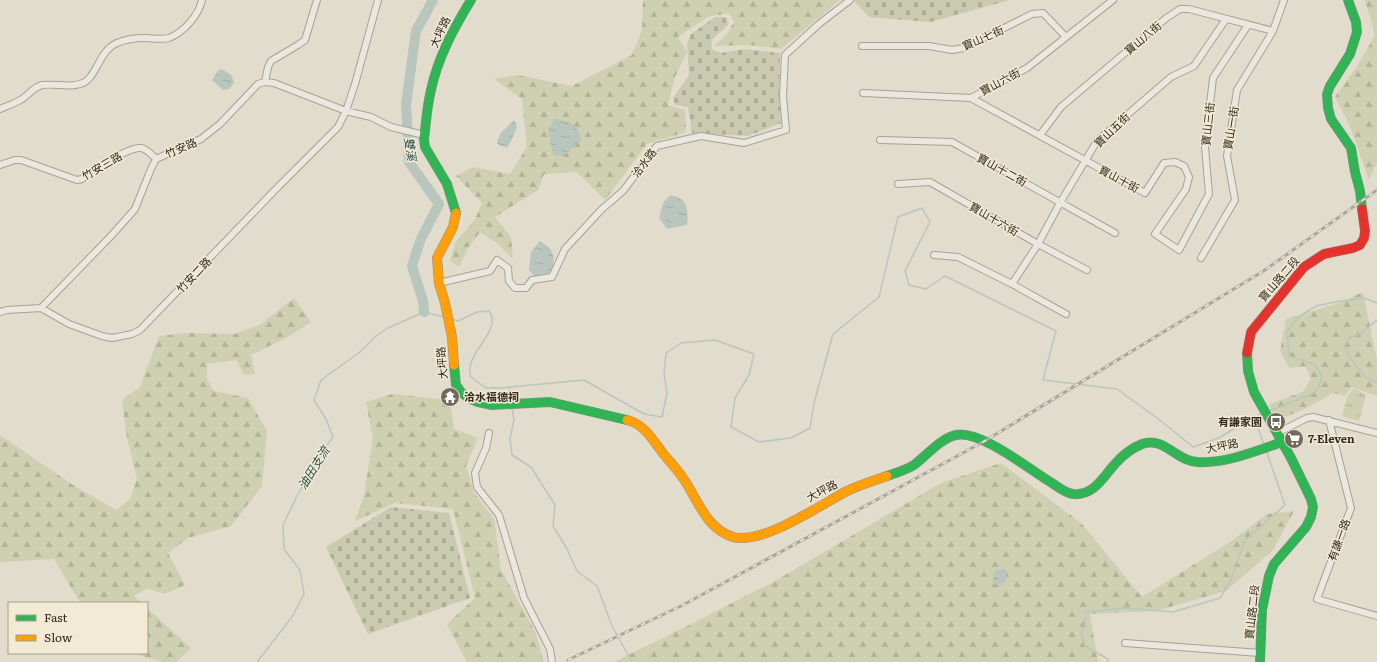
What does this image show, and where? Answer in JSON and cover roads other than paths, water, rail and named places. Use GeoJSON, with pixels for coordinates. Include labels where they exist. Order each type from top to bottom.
{"type":"FeatureCollection","features":[{"type":"Feature","properties":{"kind":"street"},"geometry":{"type":"LineString","coordinates":[[0,109],[22,99],[32,90],[41,85],[78,85],[86,81],[108,50],[117,43],[129,39],[169,38],[188,25],[198,14],[202,0]]}},
{"type":"Feature","properties":{"kind":"street"},"geometry":{"type":"LineString","coordinates":[[317,0],[305,40],[271,61],[268,67],[265,82],[274,83],[346,111],[371,117],[391,127],[424,135]]}},
{"type":"Feature","properties":{"kind":"street","name":"竹安二路"},"geometry":{"type":"LineString","coordinates":[[41,308],[69,324],[102,336],[112,338],[132,334],[140,330],[338,127],[346,111],[355,84],[378,0]]}},
{"type":"Feature","properties":{"kind":"street","name":"大坪路"},"geometry":{"type":"LineString","coordinates":[[471,0],[451,34],[440,62],[431,90],[428,120],[424,135],[425,147],[447,184],[455,208],[456,214],[453,227],[437,258],[437,264],[439,283],[452,337],[456,385],[468,398],[492,405],[540,402],[561,403],[638,424],[651,436],[683,477],[713,525],[724,533],[742,538],[757,536],[777,529],[858,486],[908,468],[948,438],[962,433],[975,436],[992,445],[1059,488],[1072,494],[1079,494],[1092,490],[1120,459],[1138,446],[1149,442],[1159,443],[1184,459],[1202,463],[1231,457],[1282,442]]}},
{"type":"Feature","properties":{"kind":"street","name":"洽水路"},"geometry":{"type":"LineString","coordinates":[[439,283],[490,271],[497,260],[508,268],[509,281],[515,288],[526,288],[532,280],[552,277],[565,248],[602,209],[623,191],[657,146],[701,136],[744,143],[786,130],[783,96],[785,55],[819,24],[850,0]]}},
{"type":"Feature","properties":{"kind":"street","name":"寶山六街"},"geometry":{"type":"LineString","coordinates":[[863,93],[971,98],[1027,68],[1113,0]]}},
{"type":"Feature","properties":{"kind":"street","name":"寶山一街"},"geometry":{"type":"LineString","coordinates":[[1202,258],[1235,200],[1227,156],[1237,90],[1273,31],[1284,0]]}},
{"type":"Feature","properties":{"kind":"street","name":"寶山路二段"},"geometry":{"type":"LineString","coordinates":[[1260,658],[1262,610],[1269,576],[1274,564],[1306,527],[1311,517],[1313,507],[1309,494],[1254,392],[1248,371],[1247,352],[1251,332],[1304,266],[1324,254],[1353,248],[1360,245],[1364,238],[1365,231],[1360,191],[1355,172],[1352,148],[1335,125],[1328,108],[1327,94],[1350,54],[1356,32],[1356,22],[1348,0]]}},
{"type":"Feature","properties":{"kind":"street","name":"寶山八街"},"geometry":{"type":"LineString","coordinates":[[1040,135],[1061,107],[1165,19],[1180,9],[1190,9],[1273,31]]}},
{"type":"Feature","properties":{"kind":"street","name":"寶山七街"},"geometry":{"type":"LineString","coordinates":[[862,46],[930,46],[952,50],[964,48],[1032,14],[1042,13],[1066,37]]}},
{"type":"Feature","properties":{"kind":"street","name":"寶山五街"},"geometry":{"type":"LineString","coordinates":[[1012,284],[1038,244],[1060,203],[1097,141],[1171,77],[1194,66],[1226,19]]}},
{"type":"Feature","properties":{"kind":"street","name":"寶山三街"},"geometry":{"type":"LineString","coordinates":[[1179,250],[1209,194],[1205,147],[1213,78],[1248,25]]}},
{"type":"Feature","properties":{"kind":"street","name":"竹安路"},"geometry":{"type":"LineString","coordinates":[[41,308],[135,209],[156,158],[201,139],[220,124],[258,84],[265,82]]}},
{"type":"Feature","properties":{"kind":"street","name":"寶山十街"},"geometry":{"type":"LineString","coordinates":[[971,98],[1145,193],[1164,163],[1175,162],[1184,166],[1188,177],[1186,189],[1155,234],[1179,250]]}},
{"type":"Feature","properties":{"kind":"street","name":"寶山十二街"},"geometry":{"type":"LineString","coordinates":[[880,140],[952,142],[1115,233]]}},
{"type":"Feature","properties":{"kind":"street","name":"竹安三路"},"geometry":{"type":"LineString","coordinates":[[0,165],[15,160],[21,160],[77,180],[82,179],[119,155],[132,149],[140,148],[147,150],[156,158]]}},
{"type":"Feature","properties":{"kind":"street","name":"寶山十六街"},"geometry":{"type":"LineString","coordinates":[[898,184],[930,182],[1038,244],[1087,270]]}},
{"type":"Feature","properties":{"kind":"street"},"geometry":{"type":"LineString","coordinates":[[934,255],[958,257],[1012,284],[1066,314]]}},
{"type":"Feature","properties":{"kind":"street"},"geometry":{"type":"LineString","coordinates":[[0,312],[8,310],[41,308]]}},
{"type":"Feature","properties":{"kind":"street"},"geometry":{"type":"LineString","coordinates":[[1277,433],[1307,418],[1313,417],[1377,433]]}},
{"type":"Feature","properties":{"kind":"street","name":"有謙一路"},"geometry":{"type":"LineString","coordinates":[[1329,420],[1351,508],[1316,599],[1377,616]]}},
{"type":"Feature","properties":{"kind":"street"},"geometry":{"type":"LineString","coordinates":[[489,433],[486,448],[475,473],[477,487],[499,515],[524,598],[550,649],[552,662]]}},
{"type":"Feature","properties":{"kind":"street"},"geometry":{"type":"LineString","coordinates":[[1125,643],[1260,658]]}},
{"type":"Feature","properties":{"kind":"water"},"geometry":{"type":"Polygon","coordinates":[[[219,69],[224,70],[232,76],[234,83],[229,89],[223,90],[212,80],[219,69]]]}},
{"type":"Feature","properties":{"kind":"water"},"geometry":{"type":"Polygon","coordinates":[[[555,118],[572,125],[576,128],[580,136],[581,141],[563,156],[553,155],[548,131],[555,118]]]}},
{"type":"Feature","properties":{"kind":"water"},"geometry":{"type":"Polygon","coordinates":[[[514,120],[517,127],[507,148],[499,145],[497,143],[500,134],[514,120]]]}},
{"type":"Feature","properties":{"kind":"water"},"geometry":{"type":"Polygon","coordinates":[[[670,195],[676,196],[686,205],[688,214],[687,225],[667,229],[659,218],[663,203],[670,195]]]}},
{"type":"Feature","properties":{"kind":"water"},"geometry":{"type":"Polygon","coordinates":[[[540,241],[551,250],[553,254],[553,266],[552,272],[535,277],[529,270],[531,252],[540,241]]]}},
{"type":"Feature","properties":{"kind":"water"},"geometry":{"type":"Polygon","coordinates":[[[997,569],[1005,570],[1007,578],[1003,585],[993,584],[993,574],[997,569]]]}},
{"type":"Feature","properties":{"kind":"waterway","name":"雙溪"},"geometry":{"type":"LineString","coordinates":[[424,312],[423,301],[412,266],[420,241],[439,204],[409,162],[406,104],[416,31],[433,0]]}},
{"type":"Feature","properties":{"kind":"waterway"},"geometry":{"type":"LineString","coordinates":[[451,319],[458,321],[477,312],[489,311],[492,318],[492,324],[472,360],[470,369],[471,377],[486,388],[584,380],[644,414],[662,417],[667,393],[664,374],[666,353],[681,343],[715,340],[754,354],[749,375],[735,398],[731,427],[759,442],[791,438],[810,428],[814,403],[833,334],[879,297],[898,217],[922,208],[930,222],[905,271],[909,285],[926,289],[945,276],[1056,331],[1043,380],[1117,389],[1161,421],[1193,447],[1219,438],[1251,418],[1256,423],[1264,445]]}},
{"type":"Feature","properties":{"kind":"waterway"},"geometry":{"type":"LineString","coordinates":[[1269,411],[1315,393],[1320,384],[1322,376],[1314,364],[1289,356],[1287,332],[1297,318],[1316,306],[1335,302],[1364,298],[1377,303]]}},
{"type":"Feature","properties":{"kind":"waterway","name":"油田支流"},"geometry":{"type":"LineString","coordinates":[[257,662],[292,617],[304,594],[300,570],[284,549],[283,525],[297,496],[324,449],[333,437],[326,419],[314,400],[321,380],[360,352],[376,336],[388,328],[424,312],[444,317]]}},
{"type":"Feature","properties":{"kind":"waterway"},"geometry":{"type":"LineString","coordinates":[[1377,320],[1360,334],[1349,338],[1345,347],[1348,355],[1365,377],[1377,383]]}},
{"type":"Feature","properties":{"kind":"waterway"},"geometry":{"type":"LineString","coordinates":[[509,388],[511,401]]}},
{"type":"Feature","properties":{"kind":"waterway"},"geometry":{"type":"LineString","coordinates":[[512,406],[514,420],[510,438],[512,455],[531,467],[555,505],[553,526],[566,547],[577,571],[597,586],[612,626],[632,662]]}},
{"type":"Feature","properties":{"kind":"waterway"},"geometry":{"type":"LineString","coordinates":[[1251,418],[1262,414]]}},
{"type":"Feature","properties":{"kind":"waterway"},"geometry":{"type":"LineString","coordinates":[[1108,662],[1108,659],[1085,646],[1081,633],[1084,627],[1086,612],[1124,608],[1173,612],[1220,598],[1231,580],[1245,540],[1285,505],[1266,450]]}},
{"type":"Feature","properties":{"kind":"railway"},"geometry":{"type":"LineString","coordinates":[[568,660],[683,605],[983,442],[1265,270],[1377,190]]}},
{"type":"Feature","properties":{"kind":"place","name":"洽水福德祠"},"geometry":{"type":"Point","coordinates":[450,397]}},
{"type":"Feature","properties":{"kind":"place","name":"有謙家園"},"geometry":{"type":"Point","coordinates":[1276,422]}},
{"type":"Feature","properties":{"kind":"place","name":"7-Eleven"},"geometry":{"type":"Point","coordinates":[1294,439]}}]}
